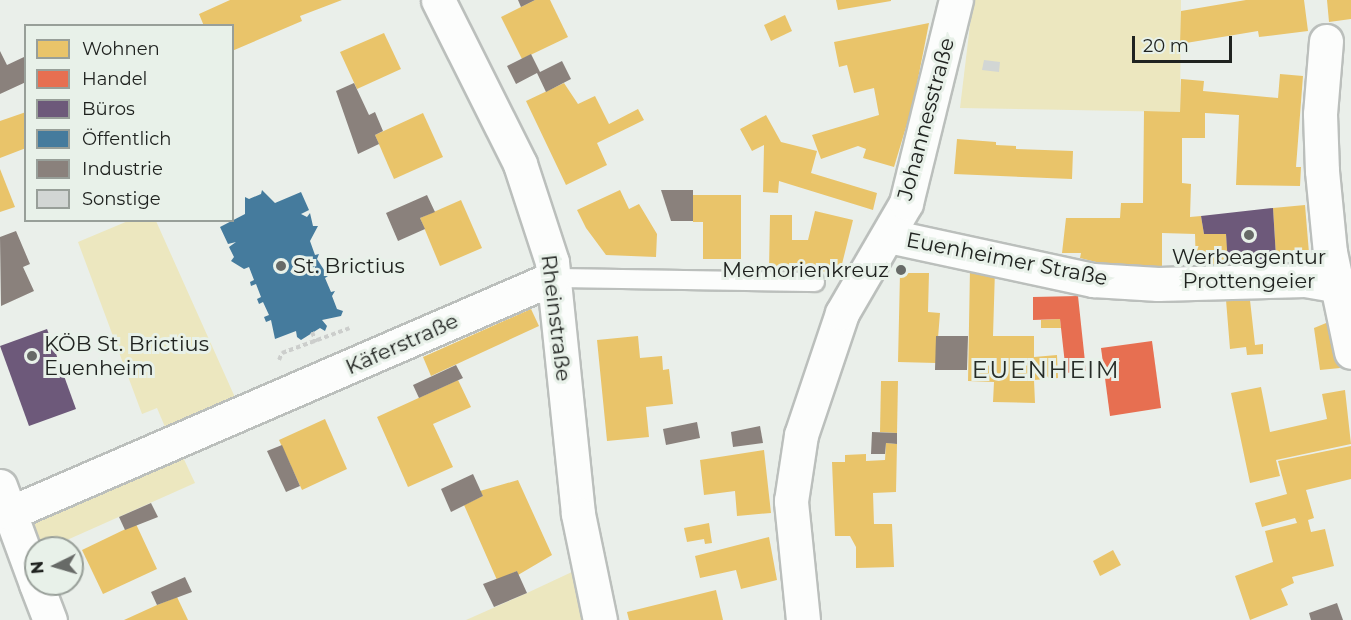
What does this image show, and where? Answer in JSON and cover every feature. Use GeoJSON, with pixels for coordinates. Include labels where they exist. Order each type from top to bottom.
{"type":"FeatureCollection","features":[{"type":"Feature","properties":{"kind":"street","name":"Rheinstraße"},"geometry":{"type":"LineString","coordinates":[[438,0],[520,164],[549,251],[578,514],[600,620]]}},
{"type":"Feature","properties":{"kind":"street","name":"Johannesstraße"},"geometry":{"type":"LineString","coordinates":[[889,236],[906,203],[957,0]]}},
{"type":"Feature","properties":{"kind":"street"},"geometry":{"type":"LineString","coordinates":[[1326,41],[1320,114],[1351,352]]}},
{"type":"Feature","properties":{"kind":"street","name":"Euenheimer Straße"},"geometry":{"type":"LineString","coordinates":[[803,620],[791,501],[801,435],[842,313],[889,236],[1093,280],[1158,284],[1305,280],[1343,285]]}},
{"type":"Feature","properties":{"kind":"street","name":"Käferstraße"},"geometry":{"type":"LineString","coordinates":[[5,499],[553,278]]}},
{"type":"Feature","properties":{"kind":"street"},"geometry":{"type":"LineString","coordinates":[[5,499],[24,551]]}},
{"type":"Feature","properties":{"kind":"street"},"geometry":{"type":"LineString","coordinates":[[41,596],[50,620]]}},
{"type":"Feature","properties":{"kind":"lane","name":"Käferstraße"},"geometry":{"type":"LineString","coordinates":[[553,278],[814,282]]}},
{"type":"Feature","properties":{"kind":"shaded area"},"geometry":{"type":"Polygon","coordinates":[[[973,0],[1181,0],[1180,112],[960,108],[973,0]]]}},
{"type":"Feature","properties":{"kind":"shaded area"},"geometry":{"type":"Polygon","coordinates":[[[126,222],[156,222],[238,404],[168,434],[157,408],[142,414],[78,242],[126,222]]]}},
{"type":"Feature","properties":{"kind":"shaded area"},"geometry":{"type":"Polygon","coordinates":[[[181,453],[195,483],[76,536],[34,536],[32,530],[35,519],[181,453]]]}},
{"type":"Feature","properties":{"kind":"shaded area"},"geometry":{"type":"Polygon","coordinates":[[[574,571],[584,620],[466,620],[527,593],[574,571]]]}},
{"type":"Feature","properties":{"kind":"building: Wohnen"},"geometry":{"type":"Polygon","coordinates":[[[230,0],[342,0],[300,16],[302,21],[234,50],[234,24],[203,24],[199,14],[230,0]]]}},
{"type":"Feature","properties":{"kind":"building: Wohnen"},"geometry":{"type":"Polygon","coordinates":[[[535,0],[550,0],[568,37],[522,59],[501,17],[535,0]]]}},
{"type":"Feature","properties":{"kind":"building: Wohnen"},"geometry":{"type":"Polygon","coordinates":[[[836,0],[891,0],[891,1],[838,10],[836,0]]]}},
{"type":"Feature","properties":{"kind":"building: Wohnen"},"geometry":{"type":"Polygon","coordinates":[[[1246,0],[1304,0],[1308,31],[1259,37],[1258,31],[1180,44],[1181,11],[1246,0]]]}},
{"type":"Feature","properties":{"kind":"building: Wohnen"},"geometry":{"type":"Polygon","coordinates":[[[1327,0],[1351,0],[1351,19],[1329,22],[1327,0]]]}},
{"type":"Feature","properties":{"kind":"building: Wohnen"},"geometry":{"type":"Polygon","coordinates":[[[785,15],[792,31],[771,41],[764,25],[785,15]]]}},
{"type":"Feature","properties":{"kind":"building: Wohnen"},"geometry":{"type":"Polygon","coordinates":[[[929,23],[913,104],[894,167],[863,158],[866,149],[858,146],[821,159],[812,135],[879,115],[874,88],[854,93],[847,65],[839,67],[834,42],[929,23]]]}},
{"type":"Feature","properties":{"kind":"building: Wohnen"},"geometry":{"type":"Polygon","coordinates":[[[384,33],[401,69],[357,89],[340,52],[384,33]]]}},
{"type":"Feature","properties":{"kind":"building: Wohnen"},"geometry":{"type":"Polygon","coordinates":[[[1280,74],[1303,76],[1296,167],[1301,167],[1300,186],[1236,185],[1239,115],[1205,113],[1205,138],[1182,138],[1182,183],[1191,184],[1190,217],[1201,216],[1204,234],[1226,234],[1229,265],[1196,269],[1195,234],[1162,233],[1162,269],[1116,267],[1080,258],[1081,253],[1062,253],[1066,218],[1120,218],[1121,203],[1143,203],[1144,111],[1180,112],[1181,79],[1204,81],[1203,91],[1278,98],[1280,74]]]}},
{"type":"Feature","properties":{"kind":"building: Wohnen"},"geometry":{"type":"Polygon","coordinates":[[[564,83],[578,104],[595,96],[609,124],[638,109],[644,120],[597,143],[607,165],[566,185],[526,101],[564,83]]]}},
{"type":"Feature","properties":{"kind":"building: Wohnen"},"geometry":{"type":"Polygon","coordinates":[[[24,113],[24,149],[0,158],[0,121],[24,113]]]}},
{"type":"Feature","properties":{"kind":"building: Wohnen"},"geometry":{"type":"Polygon","coordinates":[[[423,113],[443,157],[394,179],[375,135],[423,113]]]}},
{"type":"Feature","properties":{"kind":"building: Wohnen"},"geometry":{"type":"Polygon","coordinates":[[[766,115],[781,142],[817,151],[811,173],[877,193],[873,210],[779,181],[778,193],[763,192],[764,145],[752,151],[740,129],[766,115]]]}},
{"type":"Feature","properties":{"kind":"building: Wohnen"},"geometry":{"type":"Polygon","coordinates":[[[957,139],[996,142],[996,145],[1016,146],[1016,149],[1073,151],[1072,179],[954,174],[957,139]]]}},
{"type":"Feature","properties":{"kind":"building: Wohnen"},"geometry":{"type":"Polygon","coordinates":[[[0,169],[15,207],[0,212],[0,169]]]}},
{"type":"Feature","properties":{"kind":"building: Wohnen"},"geometry":{"type":"Polygon","coordinates":[[[620,190],[629,209],[639,204],[657,234],[656,257],[606,255],[586,228],[577,210],[620,190]]]}},
{"type":"Feature","properties":{"kind":"building: Wohnen"},"geometry":{"type":"Polygon","coordinates":[[[693,195],[741,195],[741,259],[703,259],[703,222],[693,222],[693,195]]]}},
{"type":"Feature","properties":{"kind":"building: Wohnen"},"geometry":{"type":"Polygon","coordinates":[[[461,200],[482,248],[440,266],[420,218],[461,200]]]}},
{"type":"Feature","properties":{"kind":"building: Wohnen"},"geometry":{"type":"Polygon","coordinates":[[[1305,205],[1309,253],[1276,257],[1273,208],[1305,205]]]}},
{"type":"Feature","properties":{"kind":"building: Wohnen"},"geometry":{"type":"Polygon","coordinates":[[[815,211],[853,220],[840,272],[769,270],[770,215],[792,215],[792,240],[808,240],[815,211]]]}},
{"type":"Feature","properties":{"kind":"building: Wohnen"},"geometry":{"type":"Polygon","coordinates":[[[970,268],[995,270],[993,336],[1034,336],[1034,357],[1057,355],[1058,378],[1034,380],[1035,403],[993,402],[994,382],[968,381],[970,268]]]}},
{"type":"Feature","properties":{"kind":"building: Wohnen"},"geometry":{"type":"Polygon","coordinates":[[[900,273],[929,273],[928,312],[940,313],[936,363],[898,362],[900,273]]]}},
{"type":"Feature","properties":{"kind":"building: Wohnen"},"geometry":{"type":"Polygon","coordinates":[[[1226,300],[1250,300],[1255,345],[1263,344],[1263,354],[1247,355],[1246,347],[1230,349],[1226,300]]]}},
{"type":"Feature","properties":{"kind":"building: Wohnen"},"geometry":{"type":"Polygon","coordinates":[[[531,309],[539,326],[431,376],[423,357],[531,309]]]}},
{"type":"Feature","properties":{"kind":"building: Wohnen"},"geometry":{"type":"Polygon","coordinates":[[[1060,319],[1061,328],[1041,328],[1041,320],[1060,319]]]}},
{"type":"Feature","properties":{"kind":"building: Wohnen"},"geometry":{"type":"Polygon","coordinates":[[[1331,321],[1340,368],[1320,370],[1314,328],[1331,321]]]}},
{"type":"Feature","properties":{"kind":"building: Wohnen"},"geometry":{"type":"Polygon","coordinates":[[[638,336],[640,358],[662,356],[663,370],[669,369],[673,404],[646,407],[649,437],[607,441],[597,340],[638,336]]]}},
{"type":"Feature","properties":{"kind":"building: Wohnen"},"geometry":{"type":"Polygon","coordinates":[[[458,380],[471,407],[433,424],[453,467],[408,487],[377,417],[458,380]]]}},
{"type":"Feature","properties":{"kind":"building: Wohnen"},"geometry":{"type":"Polygon","coordinates":[[[881,381],[898,381],[897,433],[880,432],[881,381]]]}},
{"type":"Feature","properties":{"kind":"building: Wohnen"},"geometry":{"type":"Polygon","coordinates":[[[1261,387],[1270,432],[1327,419],[1322,394],[1345,390],[1351,444],[1276,460],[1280,476],[1250,483],[1231,393],[1261,387]]]}},
{"type":"Feature","properties":{"kind":"building: Wohnen"},"geometry":{"type":"Polygon","coordinates":[[[325,419],[347,469],[302,490],[279,440],[325,419]]]}},
{"type":"Feature","properties":{"kind":"building: Wohnen"},"geometry":{"type":"Polygon","coordinates":[[[886,443],[897,444],[896,492],[873,493],[874,524],[892,524],[894,567],[856,568],[856,547],[850,536],[835,536],[832,462],[845,462],[845,455],[866,454],[866,461],[885,460],[886,443]]]}},
{"type":"Feature","properties":{"kind":"building: Wohnen"},"geometry":{"type":"Polygon","coordinates":[[[1351,446],[1351,479],[1306,490],[1314,518],[1308,520],[1311,532],[1325,529],[1334,566],[1292,577],[1294,583],[1281,589],[1288,605],[1250,620],[1235,576],[1273,562],[1265,531],[1297,523],[1295,518],[1262,527],[1255,503],[1287,494],[1278,461],[1351,446]]]}},
{"type":"Feature","properties":{"kind":"building: Wohnen"},"geometry":{"type":"Polygon","coordinates":[[[764,450],[771,513],[737,516],[735,491],[704,495],[700,460],[764,450]]]}},
{"type":"Feature","properties":{"kind":"building: Wohnen"},"geometry":{"type":"Polygon","coordinates":[[[518,480],[552,555],[518,575],[517,571],[497,580],[464,505],[483,496],[480,491],[518,480]]]}},
{"type":"Feature","properties":{"kind":"building: Wohnen"},"geometry":{"type":"Polygon","coordinates":[[[709,523],[712,543],[705,544],[704,539],[687,542],[684,528],[709,523]]]}},
{"type":"Feature","properties":{"kind":"building: Wohnen"},"geometry":{"type":"Polygon","coordinates":[[[136,524],[157,569],[103,594],[84,554],[84,549],[136,524]]]}},
{"type":"Feature","properties":{"kind":"building: Wohnen"},"geometry":{"type":"Polygon","coordinates":[[[769,537],[777,580],[741,589],[736,570],[700,578],[695,556],[769,537]]]}},
{"type":"Feature","properties":{"kind":"building: Wohnen"},"geometry":{"type":"Polygon","coordinates":[[[1113,550],[1121,565],[1100,576],[1093,561],[1113,550]]]}},
{"type":"Feature","properties":{"kind":"building: Wohnen"},"geometry":{"type":"Polygon","coordinates":[[[716,590],[723,620],[629,620],[627,612],[716,590]]]}},
{"type":"Feature","properties":{"kind":"building: Wohnen"},"geometry":{"type":"Polygon","coordinates":[[[177,597],[188,620],[124,620],[157,605],[177,597]]]}},
{"type":"Feature","properties":{"kind":"building: Handel"},"geometry":{"type":"Polygon","coordinates":[[[1078,296],[1086,371],[1066,373],[1060,319],[1033,320],[1033,297],[1078,296]]]}},
{"type":"Feature","properties":{"kind":"building: Handel"},"geometry":{"type":"Polygon","coordinates":[[[1152,341],[1161,408],[1110,416],[1101,348],[1152,341]]]}},
{"type":"Feature","properties":{"kind":"building: Büros"},"geometry":{"type":"Polygon","coordinates":[[[1273,208],[1276,257],[1228,264],[1226,234],[1204,234],[1201,216],[1273,208]]]}},
{"type":"Feature","properties":{"kind":"building: Büros"},"geometry":{"type":"Polygon","coordinates":[[[47,329],[76,409],[29,426],[0,346],[47,329]]]}},
{"type":"Feature","properties":{"kind":"building: Öffentlich","name":"St. Brictius"},"geometry":{"type":"Polygon","coordinates":[[[262,190],[275,203],[301,192],[309,210],[301,214],[307,217],[310,213],[313,226],[318,226],[310,241],[315,255],[319,254],[317,259],[328,276],[325,278],[331,292],[335,291],[332,296],[337,309],[343,311],[341,316],[322,320],[327,326],[325,331],[320,328],[301,340],[297,337],[296,331],[275,339],[271,320],[266,322],[264,317],[269,315],[263,302],[259,304],[257,299],[261,297],[256,284],[251,286],[250,282],[254,280],[249,267],[244,269],[231,261],[234,257],[229,247],[236,242],[228,244],[220,227],[234,222],[234,220],[245,214],[245,197],[249,199],[261,194],[262,190]]]}},
{"type":"Feature","properties":{"kind":"building: Industrie"},"geometry":{"type":"Polygon","coordinates":[[[518,0],[535,0],[521,7],[518,0]]]}},
{"type":"Feature","properties":{"kind":"building: Industrie"},"geometry":{"type":"Polygon","coordinates":[[[0,51],[7,65],[24,57],[24,83],[0,94],[0,51]]]}},
{"type":"Feature","properties":{"kind":"building: Industrie"},"geometry":{"type":"Polygon","coordinates":[[[531,54],[540,72],[562,61],[571,79],[546,92],[537,73],[516,84],[507,66],[531,54]]]}},
{"type":"Feature","properties":{"kind":"building: Industrie"},"geometry":{"type":"Polygon","coordinates":[[[354,83],[369,115],[375,112],[383,131],[375,135],[379,144],[358,154],[336,91],[354,83]]]}},
{"type":"Feature","properties":{"kind":"building: Industrie"},"geometry":{"type":"Polygon","coordinates":[[[661,190],[693,190],[693,221],[671,221],[661,190]]]}},
{"type":"Feature","properties":{"kind":"building: Industrie"},"geometry":{"type":"Polygon","coordinates":[[[427,195],[435,212],[420,218],[425,229],[398,241],[386,213],[427,195]]]}},
{"type":"Feature","properties":{"kind":"building: Industrie"},"geometry":{"type":"Polygon","coordinates":[[[16,231],[30,264],[23,267],[34,291],[1,306],[0,237],[16,231]]]}},
{"type":"Feature","properties":{"kind":"building: Industrie"},"geometry":{"type":"Polygon","coordinates":[[[936,336],[968,336],[967,370],[935,370],[936,336]]]}},
{"type":"Feature","properties":{"kind":"building: Industrie"},"geometry":{"type":"Polygon","coordinates":[[[456,365],[463,378],[419,398],[413,385],[456,365]]]}},
{"type":"Feature","properties":{"kind":"building: Industrie"},"geometry":{"type":"Polygon","coordinates":[[[697,422],[700,438],[666,445],[663,429],[697,422]]]}},
{"type":"Feature","properties":{"kind":"building: Industrie"},"geometry":{"type":"Polygon","coordinates":[[[760,426],[763,443],[733,447],[731,432],[760,426]]]}},
{"type":"Feature","properties":{"kind":"building: Industrie"},"geometry":{"type":"Polygon","coordinates":[[[872,432],[897,433],[897,444],[886,443],[885,454],[871,454],[872,432]]]}},
{"type":"Feature","properties":{"kind":"building: Industrie"},"geometry":{"type":"Polygon","coordinates":[[[282,445],[300,486],[286,492],[267,451],[282,445]]]}},
{"type":"Feature","properties":{"kind":"building: Industrie"},"geometry":{"type":"Polygon","coordinates":[[[473,474],[483,496],[451,512],[441,489],[473,474]]]}},
{"type":"Feature","properties":{"kind":"building: Industrie"},"geometry":{"type":"Polygon","coordinates":[[[151,503],[158,517],[125,530],[119,517],[151,503]]]}},
{"type":"Feature","properties":{"kind":"building: Industrie"},"geometry":{"type":"Polygon","coordinates":[[[517,571],[527,593],[494,607],[483,584],[517,571]]]}},
{"type":"Feature","properties":{"kind":"building: Industrie"},"geometry":{"type":"Polygon","coordinates":[[[185,577],[192,592],[157,605],[151,592],[185,577]]]}},
{"type":"Feature","properties":{"kind":"building: Industrie"},"geometry":{"type":"Polygon","coordinates":[[[1337,603],[1343,620],[1311,620],[1309,613],[1337,603]]]}},
{"type":"Feature","properties":{"kind":"building: Sonstige"},"geometry":{"type":"Polygon","coordinates":[[[984,60],[1000,62],[999,72],[982,70],[984,60]]]}},
{"type":"Feature","properties":{"kind":"place","name":"Werbeagentur Prottengeier"},"geometry":{"type":"Point","coordinates":[1249,235]}},
{"type":"Feature","properties":{"kind":"place","name":"St. Brictius"},"geometry":{"type":"Point","coordinates":[281,266]}},
{"type":"Feature","properties":{"kind":"place","name":"Memorienkreuz"},"geometry":{"type":"Point","coordinates":[901,270]}},
{"type":"Feature","properties":{"kind":"place","name":"KÖB St. Brictius Euenheim"},"geometry":{"type":"Point","coordinates":[32,356]}},
{"type":"Feature","properties":{"kind":"district","name":"EUENHEIM"},"geometry":{"type":"Point","coordinates":[1046,370]}}]}
